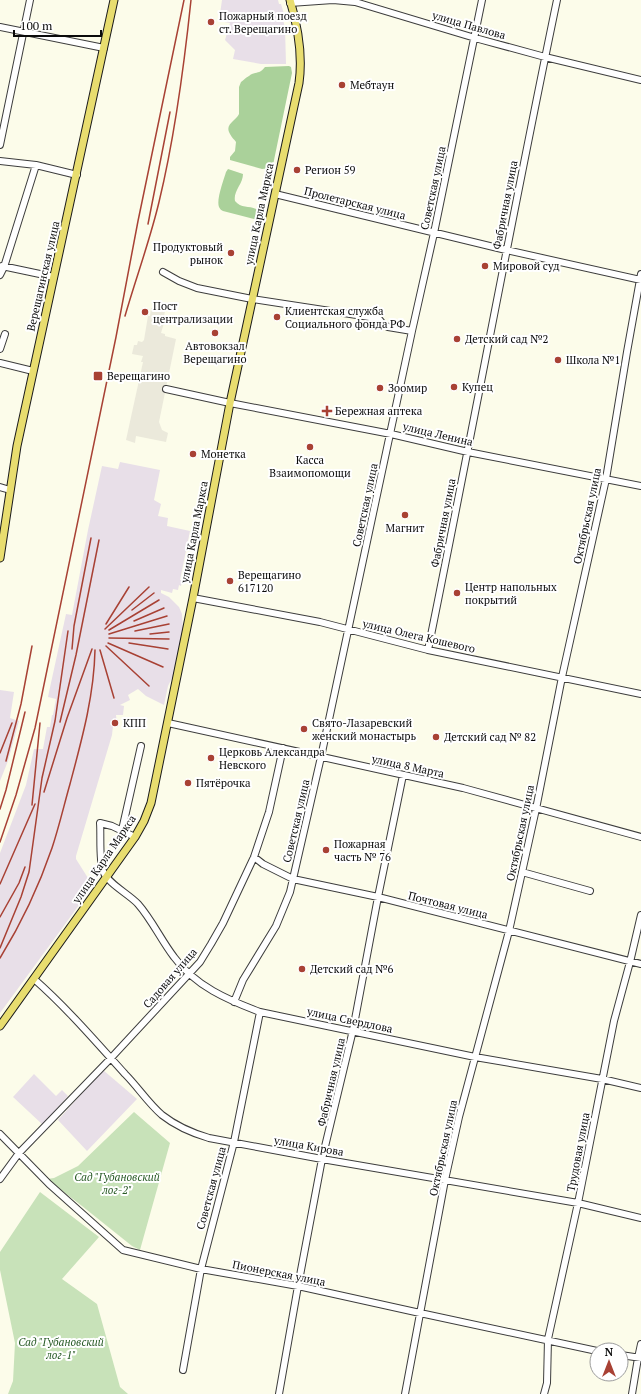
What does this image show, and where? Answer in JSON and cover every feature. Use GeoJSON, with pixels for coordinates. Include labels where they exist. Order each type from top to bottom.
{"type":"FeatureCollection","features":[{"type":"Feature","properties":{"kind":"main road","name":"Верещагинская улица"},"geometry":{"type":"LineString","coordinates":[[0,558],[17,446],[114,0]]}},
{"type":"Feature","properties":{"kind":"main road","name":"улица Карла Маркса"},"geometry":{"type":"LineString","coordinates":[[0,1026],[135,837],[144,821],[151,803],[193,598],[230,404],[301,70],[300,42],[290,1]]}},
{"type":"Feature","properties":{"kind":"street"},"geometry":{"type":"LineString","coordinates":[[0,145],[30,0]]}},
{"type":"Feature","properties":{"kind":"street","name":"улица Павлова"},"geometry":{"type":"LineString","coordinates":[[290,1],[332,0],[355,2],[475,38],[545,57],[641,80]]}},
{"type":"Feature","properties":{"kind":"street","name":"Советская улица"},"geometry":{"type":"LineString","coordinates":[[234,1002],[246,974],[276,926],[290,892],[321,757],[391,434],[482,0]]}},
{"type":"Feature","properties":{"kind":"street","name":"Фабричная улица"},"geometry":{"type":"LineString","coordinates":[[428,650],[468,452],[506,250],[557,0]]}},
{"type":"Feature","properties":{"kind":"street"},"geometry":{"type":"LineString","coordinates":[[0,27],[104,48]]}},
{"type":"Feature","properties":{"kind":"street"},"geometry":{"type":"LineString","coordinates":[[0,161],[36,165],[76,175]]}},
{"type":"Feature","properties":{"kind":"street"},"geometry":{"type":"LineString","coordinates":[[0,275],[36,165]]}},
{"type":"Feature","properties":{"kind":"street","name":"Пролетарская улица"},"geometry":{"type":"LineString","coordinates":[[275,194],[506,250],[641,278]]}},
{"type":"Feature","properties":{"kind":"street"},"geometry":{"type":"LineString","coordinates":[[2,266],[54,277]]}},
{"type":"Feature","properties":{"kind":"street"},"geometry":{"type":"LineString","coordinates":[[163,272],[179,282],[190,286],[252,299],[376,318],[379,319],[385,326],[412,331]]}},
{"type":"Feature","properties":{"kind":"street","name":"Октябрьская улица"},"geometry":{"type":"LineString","coordinates":[[405,1394],[445,1180],[459,1117],[509,931],[536,809],[562,677],[606,479],[641,278]]}},
{"type":"Feature","properties":{"kind":"street"},"geometry":{"type":"LineString","coordinates":[[0,349],[5,334]]}},
{"type":"Feature","properties":{"kind":"street"},"geometry":{"type":"LineString","coordinates":[[0,364],[33,371]]}},
{"type":"Feature","properties":{"kind":"street","name":"улица Ленина"},"geometry":{"type":"LineString","coordinates":[[166,389],[230,404],[391,434],[468,452],[641,486]]}},
{"type":"Feature","properties":{"kind":"street"},"geometry":{"type":"LineString","coordinates":[[0,486],[10,490]]}},
{"type":"Feature","properties":{"kind":"street","name":"улица Олега Кошевого"},"geometry":{"type":"LineString","coordinates":[[193,598],[314,621],[428,650],[641,694]]}},
{"type":"Feature","properties":{"kind":"street","name":"улица 8 Марта"},"geometry":{"type":"LineString","coordinates":[[168,723],[463,788],[641,837]]}},
{"type":"Feature","properties":{"kind":"street"},"geometry":{"type":"LineString","coordinates":[[122,830],[141,746]]}},
{"type":"Feature","properties":{"kind":"street","name":"Садовая улица"},"geometry":{"type":"LineString","coordinates":[[0,1179],[19,1153],[111,1058],[200,962],[211,944],[254,857],[269,812],[283,748]]}},
{"type":"Feature","properties":{"kind":"street","name":"Фабричная улица"},"geometry":{"type":"LineString","coordinates":[[280,1394],[298,1286],[322,1159],[353,1030],[403,775]]}},
{"type":"Feature","properties":{"kind":"street"},"geometry":{"type":"LineString","coordinates":[[106,877],[102,866],[100,823],[122,830],[135,837]]}},
{"type":"Feature","properties":{"kind":"street","name":"Почтовая улица"},"geometry":{"type":"LineString","coordinates":[[254,857],[263,864],[293,879],[378,898],[641,964]]}},
{"type":"Feature","properties":{"kind":"street"},"geometry":{"type":"LineString","coordinates":[[522,872],[590,891]]}},
{"type":"Feature","properties":{"kind":"street","name":"улица Свердлова"},"geometry":{"type":"LineString","coordinates":[[106,877],[137,903],[146,913],[175,959],[189,974],[205,986],[234,1002],[260,1012],[353,1030],[475,1057],[602,1079],[641,1088]]}},
{"type":"Feature","properties":{"kind":"street","name":"Трудовая улица"},"geometry":{"type":"LineString","coordinates":[[544,1394],[547,1383],[548,1339],[578,1203],[614,1021],[641,915]]}},
{"type":"Feature","properties":{"kind":"street","name":"улица Кирова"},"geometry":{"type":"LineString","coordinates":[[34,979],[51,994],[163,1115],[195,1134],[209,1138],[322,1159],[578,1203],[641,1218]]}},
{"type":"Feature","properties":{"kind":"street","name":"Советская улица"},"geometry":{"type":"LineString","coordinates":[[183,1370],[201,1269],[234,1142],[260,1012]]}},
{"type":"Feature","properties":{"kind":"street","name":"Пионерская улица"},"geometry":{"type":"LineString","coordinates":[[0,1134],[48,1184],[123,1250],[201,1269],[298,1286],[589,1349]]}},
{"type":"Feature","properties":{"kind":"street"},"geometry":{"type":"LineString","coordinates":[[632,1394],[641,1344]]}},
{"type":"Feature","properties":{"kind":"street"},"geometry":{"type":"LineString","coordinates":[[629,1356],[639,1358]]}},
{"type":"Feature","properties":{"kind":"shaded area"},"geometry":{"type":"Polygon","coordinates":[[[222,0],[278,0],[284,14],[282,15],[285,28],[286,64],[261,64],[233,59],[235,50],[225,40],[230,23],[219,21],[222,0]]]}},
{"type":"Feature","properties":{"kind":"shaded area"},"geometry":{"type":"Polygon","coordinates":[[[151,308],[165,311],[161,333],[165,334],[165,336],[176,339],[159,422],[162,430],[168,433],[166,442],[136,436],[135,443],[126,440],[143,356],[132,354],[134,345],[137,345],[138,341],[142,342],[144,340],[148,316],[150,316],[151,308]]]}},
{"type":"Feature","properties":{"kind":"shaded area"},"geometry":{"type":"Polygon","coordinates":[[[120,462],[160,470],[154,500],[161,504],[158,516],[168,518],[167,526],[190,531],[180,580],[182,580],[181,586],[179,585],[178,590],[173,589],[172,593],[161,590],[161,593],[169,597],[179,607],[182,614],[183,631],[174,674],[168,686],[164,705],[146,696],[138,689],[128,695],[130,700],[120,705],[124,706],[123,715],[116,715],[117,725],[113,726],[112,735],[76,856],[76,859],[93,886],[0,1013],[0,853],[26,785],[34,749],[43,749],[47,727],[50,727],[56,699],[48,697],[66,614],[72,615],[102,466],[118,469],[120,462]]]}},
{"type":"Feature","properties":{"kind":"shaded area"},"geometry":{"type":"Polygon","coordinates":[[[0,690],[14,692],[10,718],[19,721],[8,761],[0,781],[0,690]]]}},
{"type":"Feature","properties":{"kind":"shaded area"},"geometry":{"type":"Polygon","coordinates":[[[103,1070],[137,1099],[87,1151],[58,1120],[103,1070]]]}},
{"type":"Feature","properties":{"kind":"shaded area"},"geometry":{"type":"Polygon","coordinates":[[[34,1074],[56,1096],[62,1090],[68,1096],[43,1125],[13,1097],[34,1074]]]}},
{"type":"Feature","properties":{"kind":"green space"},"geometry":{"type":"Polygon","coordinates":[[[265,67],[291,67],[292,73],[273,165],[271,168],[262,169],[230,160],[230,157],[235,151],[236,142],[230,134],[228,128],[239,114],[239,87],[241,82],[251,75],[261,71],[265,67]]]}},
{"type":"Feature","properties":{"kind":"green space"},"geometry":{"type":"Polygon","coordinates":[[[228,169],[243,174],[243,178],[235,194],[235,201],[238,204],[254,208],[260,212],[258,217],[254,219],[223,211],[219,207],[219,195],[228,169]]]}},
{"type":"Feature","properties":{"kind":"green space","name":"Сад \"Губановский лог-2\""},"geometry":{"type":"Polygon","coordinates":[[[134,1112],[170,1143],[140,1250],[132,1246],[47,1179],[54,1178],[78,1166],[134,1112]]]}},
{"type":"Feature","properties":{"kind":"green space","name":"Сад \"Губановский лог-1\""},"geometry":{"type":"Polygon","coordinates":[[[40,1192],[99,1237],[62,1279],[97,1304],[120,1387],[128,1394],[8,1394],[13,1381],[15,1343],[0,1270],[0,1252],[40,1192]]]}},
{"type":"Feature","properties":{"kind":"railway"},"geometry":{"type":"LineString","coordinates":[[0,842],[16,795],[35,728],[184,0]]}},
{"type":"Feature","properties":{"kind":"railway"},"geometry":{"type":"LineString","coordinates":[[125,316],[151,230],[165,177],[178,101],[191,0]]}},
{"type":"Feature","properties":{"kind":"railway"},"geometry":{"type":"LineString","coordinates":[[148,224],[170,112]]}},
{"type":"Feature","properties":{"kind":"railway"},"geometry":{"type":"LineString","coordinates":[[72,649],[74,626],[91,538]]}},
{"type":"Feature","properties":{"kind":"railway"},"geometry":{"type":"LineString","coordinates":[[60,722],[76,655],[99,540]]}},
{"type":"Feature","properties":{"kind":"railway"},"geometry":{"type":"LineString","coordinates":[[106,624],[129,587]]}},
{"type":"Feature","properties":{"kind":"railway"},"geometry":{"type":"LineString","coordinates":[[105,629],[149,587]]}},
{"type":"Feature","properties":{"kind":"railway"},"geometry":{"type":"LineString","coordinates":[[132,610],[154,593]]}},
{"type":"Feature","properties":{"kind":"railway"},"geometry":{"type":"LineString","coordinates":[[109,630],[159,600]]}},
{"type":"Feature","properties":{"kind":"railway"},"geometry":{"type":"LineString","coordinates":[[134,621],[164,608]]}},
{"type":"Feature","properties":{"kind":"railway"},"geometry":{"type":"LineString","coordinates":[[109,634],[167,616]]}},
{"type":"Feature","properties":{"kind":"railway"},"geometry":{"type":"LineString","coordinates":[[135,631],[169,624]]}},
{"type":"Feature","properties":{"kind":"railway"},"geometry":{"type":"LineString","coordinates":[[0,948],[21,897],[29,872],[42,778],[55,721],[68,631]]}},
{"type":"Feature","properties":{"kind":"railway"},"geometry":{"type":"LineString","coordinates":[[150,634],[169,632]]}},
{"type":"Feature","properties":{"kind":"railway"},"geometry":{"type":"LineString","coordinates":[[109,638],[169,639]]}},
{"type":"Feature","properties":{"kind":"railway"},"geometry":{"type":"LineString","coordinates":[[108,643],[163,667]]}},
{"type":"Feature","properties":{"kind":"railway"},"geometry":{"type":"LineString","coordinates":[[129,643],[168,649]]}},
{"type":"Feature","properties":{"kind":"railway"},"geometry":{"type":"LineString","coordinates":[[6,761],[21,704],[32,646]]}},
{"type":"Feature","properties":{"kind":"railway"},"geometry":{"type":"LineString","coordinates":[[106,646],[149,686]]}},
{"type":"Feature","properties":{"kind":"railway"},"geometry":{"type":"LineString","coordinates":[[44,792],[67,718],[92,649]]}},
{"type":"Feature","properties":{"kind":"railway"},"geometry":{"type":"LineString","coordinates":[[0,958],[29,904],[55,840],[87,717],[95,650]]}},
{"type":"Feature","properties":{"kind":"railway"},"geometry":{"type":"LineString","coordinates":[[100,650],[114,698]]}},
{"type":"Feature","properties":{"kind":"railway"},"geometry":{"type":"LineString","coordinates":[[0,809],[25,712]]}},
{"type":"Feature","properties":{"kind":"railway"},"geometry":{"type":"LineString","coordinates":[[0,753],[12,723]]}},
{"type":"Feature","properties":{"kind":"railway"},"geometry":{"type":"LineString","coordinates":[[32,805],[40,723]]}},
{"type":"Feature","properties":{"kind":"railway"},"geometry":{"type":"LineString","coordinates":[[0,884],[35,804]]}},
{"type":"Feature","properties":{"kind":"railway"},"geometry":{"type":"LineString","coordinates":[[0,917],[19,883],[25,867]]}},
{"type":"Feature","properties":{"kind":"place","name":"Пожарный поезд ст. Верещагино"},"geometry":{"type":"Point","coordinates":[211,22]}},
{"type":"Feature","properties":{"kind":"place","name":"Мебтаун"},"geometry":{"type":"Point","coordinates":[342,85]}},
{"type":"Feature","properties":{"kind":"place","name":"Регион 59"},"geometry":{"type":"Point","coordinates":[297,170]}},
{"type":"Feature","properties":{"kind":"place","name":"Продуктовый рынок"},"geometry":{"type":"Point","coordinates":[231,253]}},
{"type":"Feature","properties":{"kind":"place","name":"Мировой суд"},"geometry":{"type":"Point","coordinates":[485,266]}},
{"type":"Feature","properties":{"kind":"place","name":"Пост централизации"},"geometry":{"type":"Point","coordinates":[145,312]}},
{"type":"Feature","properties":{"kind":"place","name":"Клиентская служба Социального фонда РФ"},"geometry":{"type":"Point","coordinates":[277,317]}},
{"type":"Feature","properties":{"kind":"place","name":"Автовокзал Верещагино"},"geometry":{"type":"Point","coordinates":[215,333]}},
{"type":"Feature","properties":{"kind":"place","name":"Детский сад №2"},"geometry":{"type":"Point","coordinates":[457,339]}},
{"type":"Feature","properties":{"kind":"place","name":"Школа №1"},"geometry":{"type":"Point","coordinates":[558,360]}},
{"type":"Feature","properties":{"kind":"place","name":"Верещагино"},"geometry":{"type":"Point","coordinates":[98,376]}},
{"type":"Feature","properties":{"kind":"place","name":"Купец"},"geometry":{"type":"Point","coordinates":[454,387]}},
{"type":"Feature","properties":{"kind":"place","name":"Зоомир"},"geometry":{"type":"Point","coordinates":[380,388]}},
{"type":"Feature","properties":{"kind":"place","name":"Бережная аптека"},"geometry":{"type":"Point","coordinates":[327,411]}},
{"type":"Feature","properties":{"kind":"place","name":"Касса Взаимопомощи"},"geometry":{"type":"Point","coordinates":[310,447]}},
{"type":"Feature","properties":{"kind":"place","name":"Монетка"},"geometry":{"type":"Point","coordinates":[193,454]}},
{"type":"Feature","properties":{"kind":"place","name":"Магнит"},"geometry":{"type":"Point","coordinates":[405,515]}},
{"type":"Feature","properties":{"kind":"place","name":"Верещагино 617120"},"geometry":{"type":"Point","coordinates":[230,581]}},
{"type":"Feature","properties":{"kind":"place","name":"Центр напольных покрытий"},"geometry":{"type":"Point","coordinates":[457,593]}},
{"type":"Feature","properties":{"kind":"place","name":"КПП"},"geometry":{"type":"Point","coordinates":[115,723]}},
{"type":"Feature","properties":{"kind":"place","name":"Свято-Лазаревский женский монастырь"},"geometry":{"type":"Point","coordinates":[304,729]}},
{"type":"Feature","properties":{"kind":"place","name":"Детский сад № 82"},"geometry":{"type":"Point","coordinates":[436,737]}},
{"type":"Feature","properties":{"kind":"place","name":"Церковь Александра Невского"},"geometry":{"type":"Point","coordinates":[211,758]}},
{"type":"Feature","properties":{"kind":"place","name":"Пятёрочка"},"geometry":{"type":"Point","coordinates":[188,783]}},
{"type":"Feature","properties":{"kind":"place","name":"Пожарная часть № 76"},"geometry":{"type":"Point","coordinates":[326,850]}},
{"type":"Feature","properties":{"kind":"place","name":"Детский сад №6"},"geometry":{"type":"Point","coordinates":[302,969]}}]}
